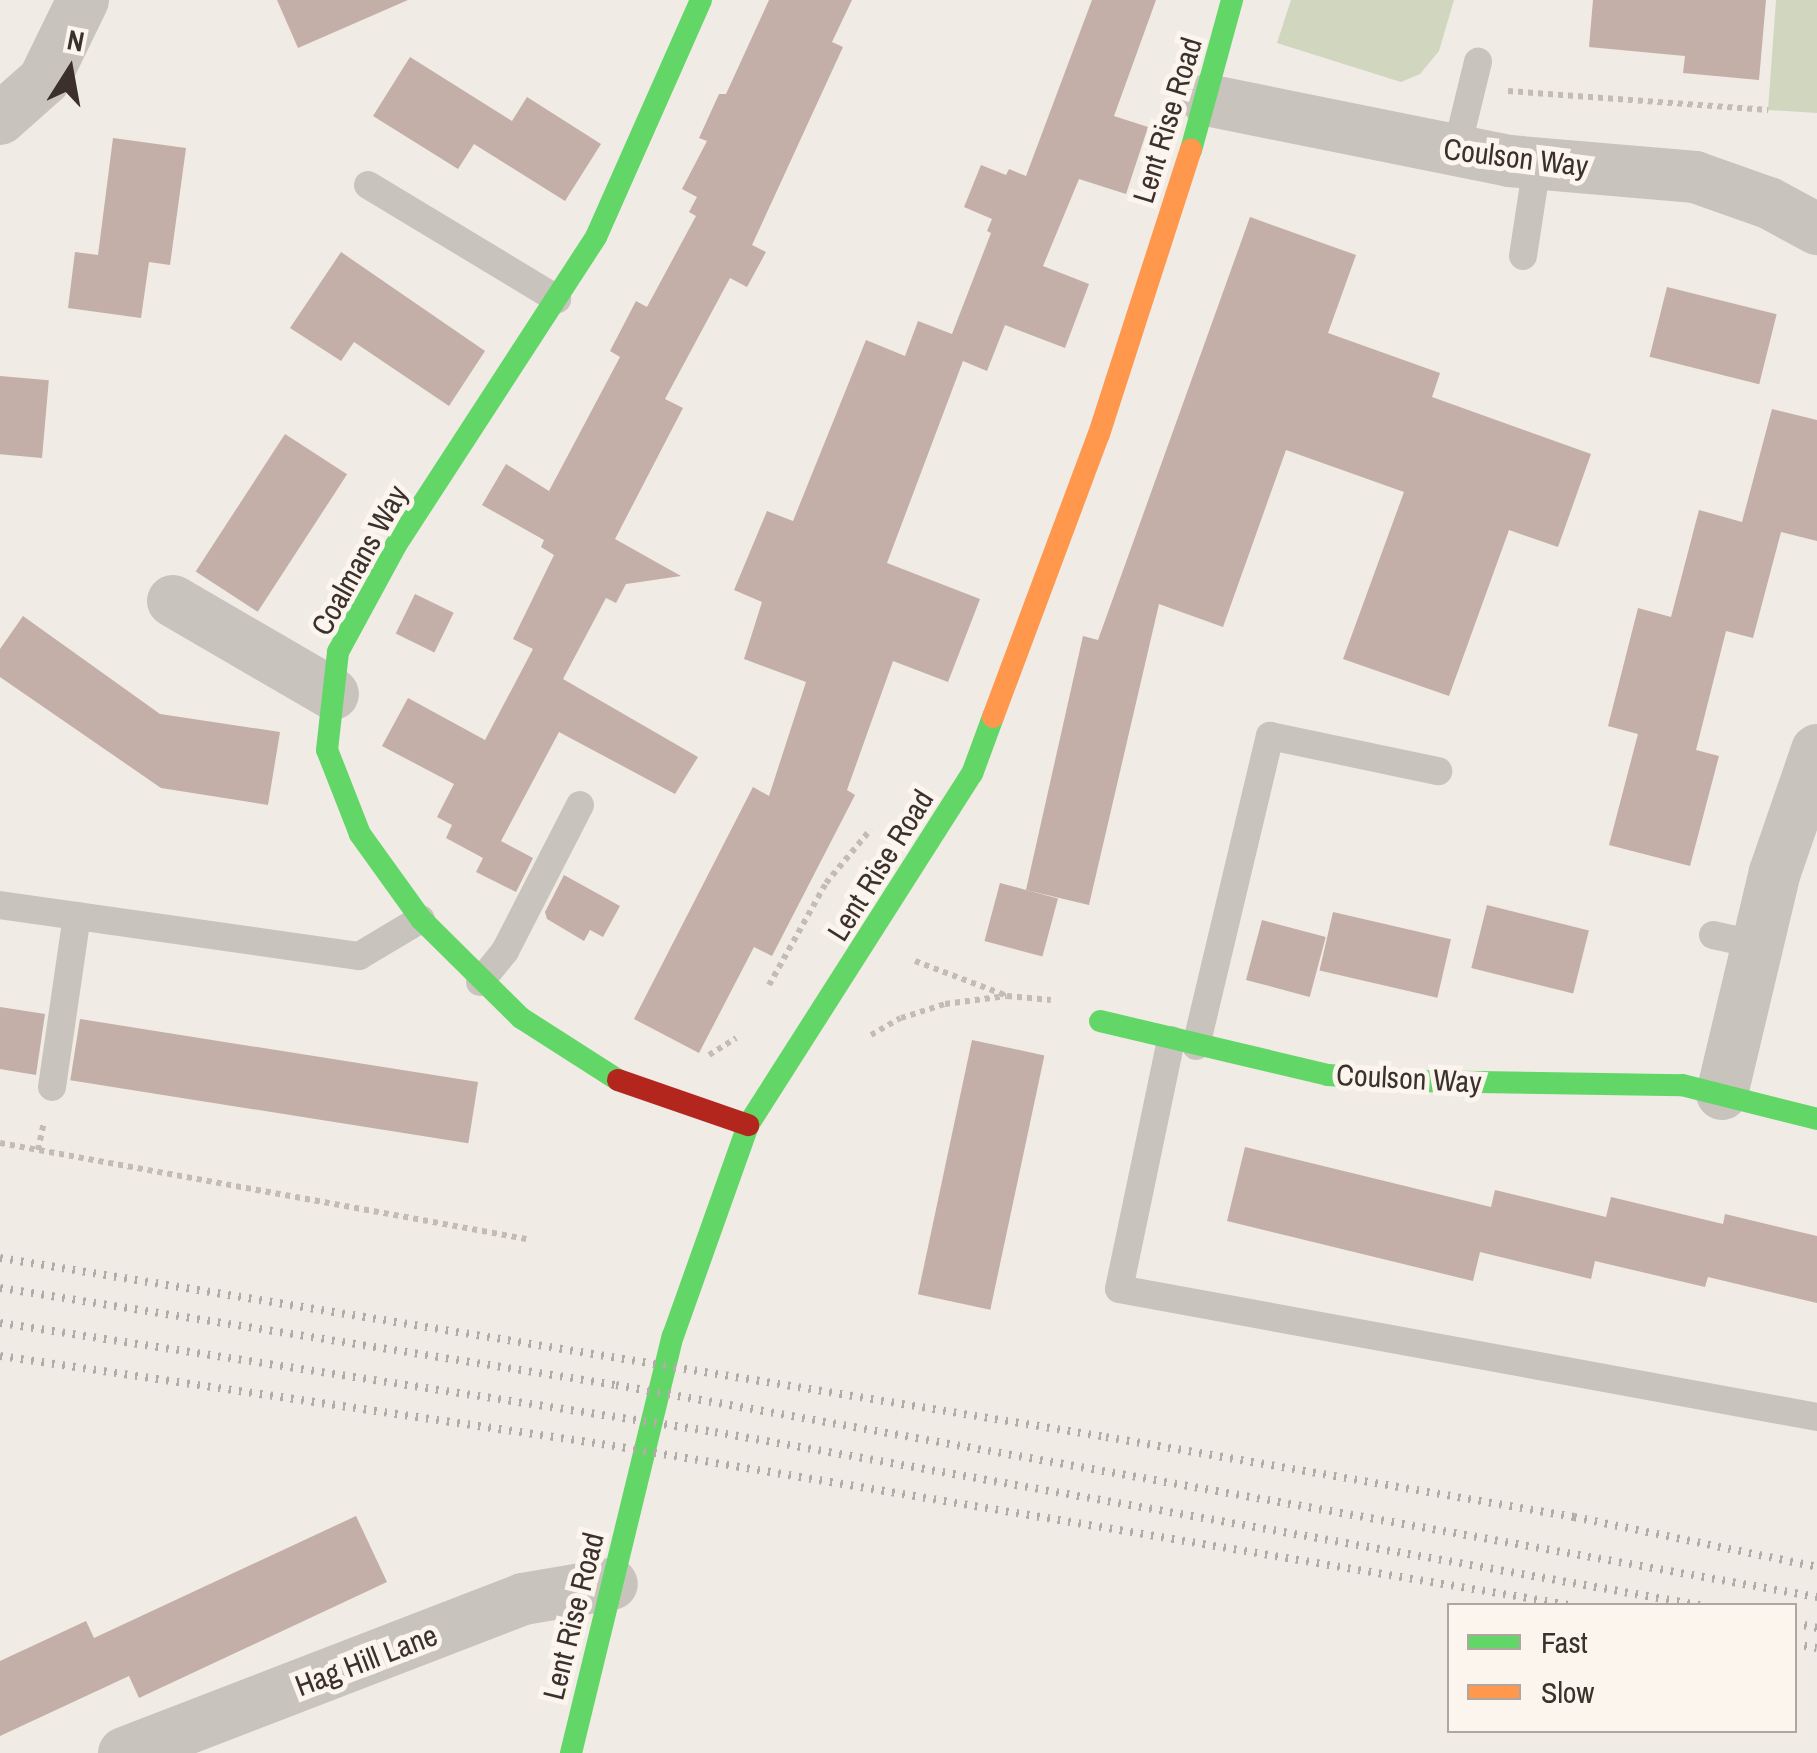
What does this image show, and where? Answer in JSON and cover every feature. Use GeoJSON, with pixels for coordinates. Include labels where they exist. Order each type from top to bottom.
{"type":"FeatureCollection","features":[{"type":"Feature","properties":{"kind":"street"},"geometry":{"type":"LineString","coordinates":[[0,119],[44,80],[84,0]]}},
{"type":"Feature","properties":{"kind":"street","name":"Coalmans Way"},"geometry":{"type":"LineString","coordinates":[[701,0],[596,236],[396,545],[338,652],[327,750],[360,834],[422,919],[480,982],[520,1018],[614,1079],[748,1125]]}},
{"type":"Feature","properties":{"kind":"street","name":"Lent Rise Road"},"geometry":{"type":"LineString","coordinates":[[571,1753],[673,1336],[748,1125],[972,774],[1098,434],[1207,100],[1232,0]]}},
{"type":"Feature","properties":{"kind":"street","name":"Coulson Way"},"geometry":{"type":"LineString","coordinates":[[1207,100],[1456,152],[1537,164],[1656,170],[1695,177],[1756,198],[1817,229]]}},
{"type":"Feature","properties":{"kind":"street"},"geometry":{"type":"LineString","coordinates":[[173,600],[333,694]]}},
{"type":"Feature","properties":{"kind":"street"},"geometry":{"type":"LineString","coordinates":[[1722,1094],[1736,940],[1788,828],[1817,750]]}},
{"type":"Feature","properties":{"kind":"street","name":"Coulson Way"},"geometry":{"type":"LineString","coordinates":[[1100,1021],[1328,1075],[1413,1081],[1642,1082],[1722,1094],[1817,1119]]}},
{"type":"Feature","properties":{"kind":"street","name":"Hag Hill Lane"},"geometry":{"type":"LineString","coordinates":[[124,1753],[524,1599],[612,1584]]}},
{"type":"Feature","properties":{"kind":"lane"},"geometry":{"type":"LineString","coordinates":[[1456,152],[1474,74]]}},
{"type":"Feature","properties":{"kind":"lane"},"geometry":{"type":"LineString","coordinates":[[1523,256],[1537,164]]}},
{"type":"Feature","properties":{"kind":"lane"},"geometry":{"type":"LineString","coordinates":[[368,185],[557,299]]}},
{"type":"Feature","properties":{"kind":"lane"},"geometry":{"type":"LineString","coordinates":[[1438,771],[1270,736],[1183,1043],[1119,1289],[1817,1417]]}},
{"type":"Feature","properties":{"kind":"lane"},"geometry":{"type":"LineString","coordinates":[[480,982],[505,951],[580,804]]}},
{"type":"Feature","properties":{"kind":"lane"},"geometry":{"type":"LineString","coordinates":[[0,905],[359,956],[422,919]]}},
{"type":"Feature","properties":{"kind":"lane"},"geometry":{"type":"LineString","coordinates":[[52,1086],[77,916]]}},
{"type":"Feature","properties":{"kind":"path"},"geometry":{"type":"LineString","coordinates":[[1474,74],[1768,110]]}},
{"type":"Feature","properties":{"kind":"path"},"geometry":{"type":"LineString","coordinates":[[867,943],[1008,996],[1059,1001]]}},
{"type":"Feature","properties":{"kind":"path"},"geometry":{"type":"LineString","coordinates":[[855,1044],[901,1018],[1008,996]]}},
{"type":"Feature","properties":{"kind":"path"},"geometry":{"type":"LineString","coordinates":[[0,1143],[526,1238]]}},
{"type":"Feature","properties":{"kind":"green space"},"geometry":{"type":"Polygon","coordinates":[[[1291,0],[1454,0],[1439,51],[1420,74],[1401,82],[1277,43],[1291,0]]]}},
{"type":"Feature","properties":{"kind":"green space"},"geometry":{"type":"Polygon","coordinates":[[[1776,0],[1817,0],[1817,113],[1768,110],[1776,0]]]}},
{"type":"Feature","properties":{"kind":"building"},"geometry":{"type":"Polygon","coordinates":[[[277,0],[408,0],[298,48],[277,0]]]}},
{"type":"Feature","properties":{"kind":"building"},"geometry":{"type":"Polygon","coordinates":[[[769,0],[852,0],[832,42],[843,47],[752,245],[766,252],[747,287],[730,278],[665,399],[683,408],[615,539],[681,576],[626,584],[616,603],[606,598],[563,679],[698,757],[675,794],[559,732],[501,841],[533,858],[516,892],[476,872],[483,858],[446,838],[452,825],[437,817],[454,784],[382,746],[408,698],[485,740],[533,649],[513,639],[554,555],[541,547],[544,540],[482,505],[506,464],[549,491],[620,357],[610,351],[636,301],[647,307],[696,216],[689,212],[697,197],[682,189],[707,141],[699,138],[719,94],[726,94],[769,0]]]}},
{"type":"Feature","properties":{"kind":"building"},"geometry":{"type":"Polygon","coordinates":[[[1092,0],[1156,0],[1114,116],[1148,127],[1126,194],[1079,179],[1043,266],[1089,284],[1065,348],[1005,325],[987,371],[963,361],[887,563],[980,599],[948,682],[893,661],[847,790],[855,795],[772,956],[754,947],[699,1053],[634,1019],[753,787],[769,796],[806,682],[744,659],[762,602],[734,590],[767,511],[793,521],[866,340],[905,356],[918,321],[952,334],[991,233],[987,231],[992,219],[964,207],[981,165],[1006,175],[1009,169],[1026,176],[1092,0]]]}},
{"type":"Feature","properties":{"kind":"building"},"geometry":{"type":"Polygon","coordinates":[[[1593,0],[1766,0],[1759,80],[1683,73],[1685,56],[1589,47],[1593,0]]]}},
{"type":"Feature","properties":{"kind":"building"},"geometry":{"type":"Polygon","coordinates":[[[410,57],[512,121],[527,97],[601,144],[565,201],[474,144],[458,169],[373,116],[410,57]]]}},
{"type":"Feature","properties":{"kind":"building"},"geometry":{"type":"Polygon","coordinates":[[[113,138],[186,148],[170,265],[149,262],[141,318],[68,308],[75,252],[98,255],[113,138]]]}},
{"type":"Feature","properties":{"kind":"building"},"geometry":{"type":"Polygon","coordinates":[[[1250,217],[1356,255],[1328,333],[1440,373],[1432,397],[1591,454],[1558,547],[1509,530],[1449,696],[1343,659],[1404,492],[1286,450],[1223,627],[1159,604],[1089,905],[1026,890],[1083,636],[1098,640],[1250,217]]]}},
{"type":"Feature","properties":{"kind":"building"},"geometry":{"type":"Polygon","coordinates":[[[341,252],[485,351],[449,406],[354,342],[341,361],[290,328],[341,252]]]}},
{"type":"Feature","properties":{"kind":"building"},"geometry":{"type":"Polygon","coordinates":[[[1667,287],[1777,314],[1759,384],[1650,357],[1667,287]]]}},
{"type":"Feature","properties":{"kind":"building"},"geometry":{"type":"Polygon","coordinates":[[[0,376],[49,380],[42,458],[0,454],[0,376]]]}},
{"type":"Feature","properties":{"kind":"building"},"geometry":{"type":"Polygon","coordinates":[[[1772,409],[1817,420],[1817,541],[1781,532],[1753,638],[1726,631],[1696,750],[1719,756],[1690,866],[1609,845],[1638,734],[1608,726],[1638,608],[1671,617],[1699,510],[1742,522],[1772,409]]]}},
{"type":"Feature","properties":{"kind":"building"},"geometry":{"type":"Polygon","coordinates":[[[285,434],[347,474],[258,612],[196,572],[285,434]]]}},
{"type":"Feature","properties":{"kind":"building"},"geometry":{"type":"Polygon","coordinates":[[[415,594],[454,613],[434,652],[396,634],[415,594]]]}},
{"type":"Feature","properties":{"kind":"building"},"geometry":{"type":"Polygon","coordinates":[[[23,616],[160,714],[280,732],[268,805],[161,788],[0,677],[0,649],[23,616]]]}},
{"type":"Feature","properties":{"kind":"building"},"geometry":{"type":"Polygon","coordinates":[[[564,875],[620,906],[603,937],[590,930],[584,941],[547,919],[545,912],[564,875]]]}},
{"type":"Feature","properties":{"kind":"building"},"geometry":{"type":"Polygon","coordinates":[[[1000,883],[1058,899],[1042,956],[984,941],[1000,883]]]}},
{"type":"Feature","properties":{"kind":"building"},"geometry":{"type":"Polygon","coordinates":[[[1487,905],[1589,930],[1573,993],[1471,968],[1487,905]]]}},
{"type":"Feature","properties":{"kind":"building"},"geometry":{"type":"Polygon","coordinates":[[[1333,912],[1451,939],[1437,998],[1320,970],[1333,912]]]}},
{"type":"Feature","properties":{"kind":"building"},"geometry":{"type":"Polygon","coordinates":[[[1262,920],[1326,937],[1310,997],[1246,980],[1262,920]]]}},
{"type":"Feature","properties":{"kind":"building"},"geometry":{"type":"Polygon","coordinates":[[[0,1007],[45,1014],[36,1075],[0,1069],[0,1007]]]}},
{"type":"Feature","properties":{"kind":"building"},"geometry":{"type":"Polygon","coordinates":[[[80,1019],[478,1082],[468,1143],[70,1080],[80,1019]]]}},
{"type":"Feature","properties":{"kind":"building"},"geometry":{"type":"Polygon","coordinates":[[[972,1040],[1044,1055],[990,1310],[918,1294],[972,1040]]]}},
{"type":"Feature","properties":{"kind":"building"},"geometry":{"type":"Polygon","coordinates":[[[1245,1147],[1491,1207],[1495,1190],[1606,1217],[1611,1197],[1723,1224],[1725,1214],[1817,1236],[1817,1303],[1708,1277],[1705,1287],[1595,1261],[1591,1279],[1480,1252],[1473,1281],[1227,1221],[1245,1147]]]}},
{"type":"Feature","properties":{"kind":"building"},"geometry":{"type":"Polygon","coordinates":[[[356,1516],[387,1582],[139,1698],[129,1676],[0,1736],[0,1661],[86,1621],[94,1638],[356,1516]]]}},
{"type":"Feature","properties":{"kind":"railway"},"geometry":{"type":"LineString","coordinates":[[0,1258],[1106,1437],[1574,1517],[1817,1567]]}},
{"type":"Feature","properties":{"kind":"railway"},"geometry":{"type":"LineString","coordinates":[[0,1288],[616,1385],[1817,1597]]}},
{"type":"Feature","properties":{"kind":"railway"},"geometry":{"type":"LineString","coordinates":[[0,1323],[715,1432],[1687,1603]]}},
{"type":"Feature","properties":{"kind":"railway"},"geometry":{"type":"LineString","coordinates":[[0,1356],[602,1444],[1557,1603]]}},
{"type":"Feature","properties":{"kind":"railway"},"geometry":{"type":"LineString","coordinates":[[1797,1624],[1817,1628]]}},
{"type":"Feature","properties":{"kind":"railway"},"geometry":{"type":"LineString","coordinates":[[1797,1645],[1817,1648]]}},
{"type":"Feature","properties":{"kind":"traffic: fast"},"geometry":{"type":"LineString","coordinates":[[618,1080],[521,1018],[421,919],[360,834],[327,750],[338,652],[396,545],[596,237],[701,0]]}},
{"type":"Feature","properties":{"kind":"traffic: fast"},"geometry":{"type":"LineString","coordinates":[[1191,150],[1232,0]]}},
{"type":"Feature","properties":{"kind":"traffic: fast"},"geometry":{"type":"LineString","coordinates":[[571,1753],[673,1336],[748,1125],[972,774],[993,717]]}},
{"type":"Feature","properties":{"kind":"traffic: fast"},"geometry":{"type":"LineString","coordinates":[[1100,1021],[1328,1075],[1413,1081],[1682,1085],[1817,1119]]}},
{"type":"Feature","properties":{"kind":"traffic: slow"},"geometry":{"type":"LineString","coordinates":[[993,717],[1099,434],[1191,150]]}},
{"type":"Feature","properties":{"kind":"traffic: jam"},"geometry":{"type":"LineString","coordinates":[[618,1080],[748,1125]]}}]}
